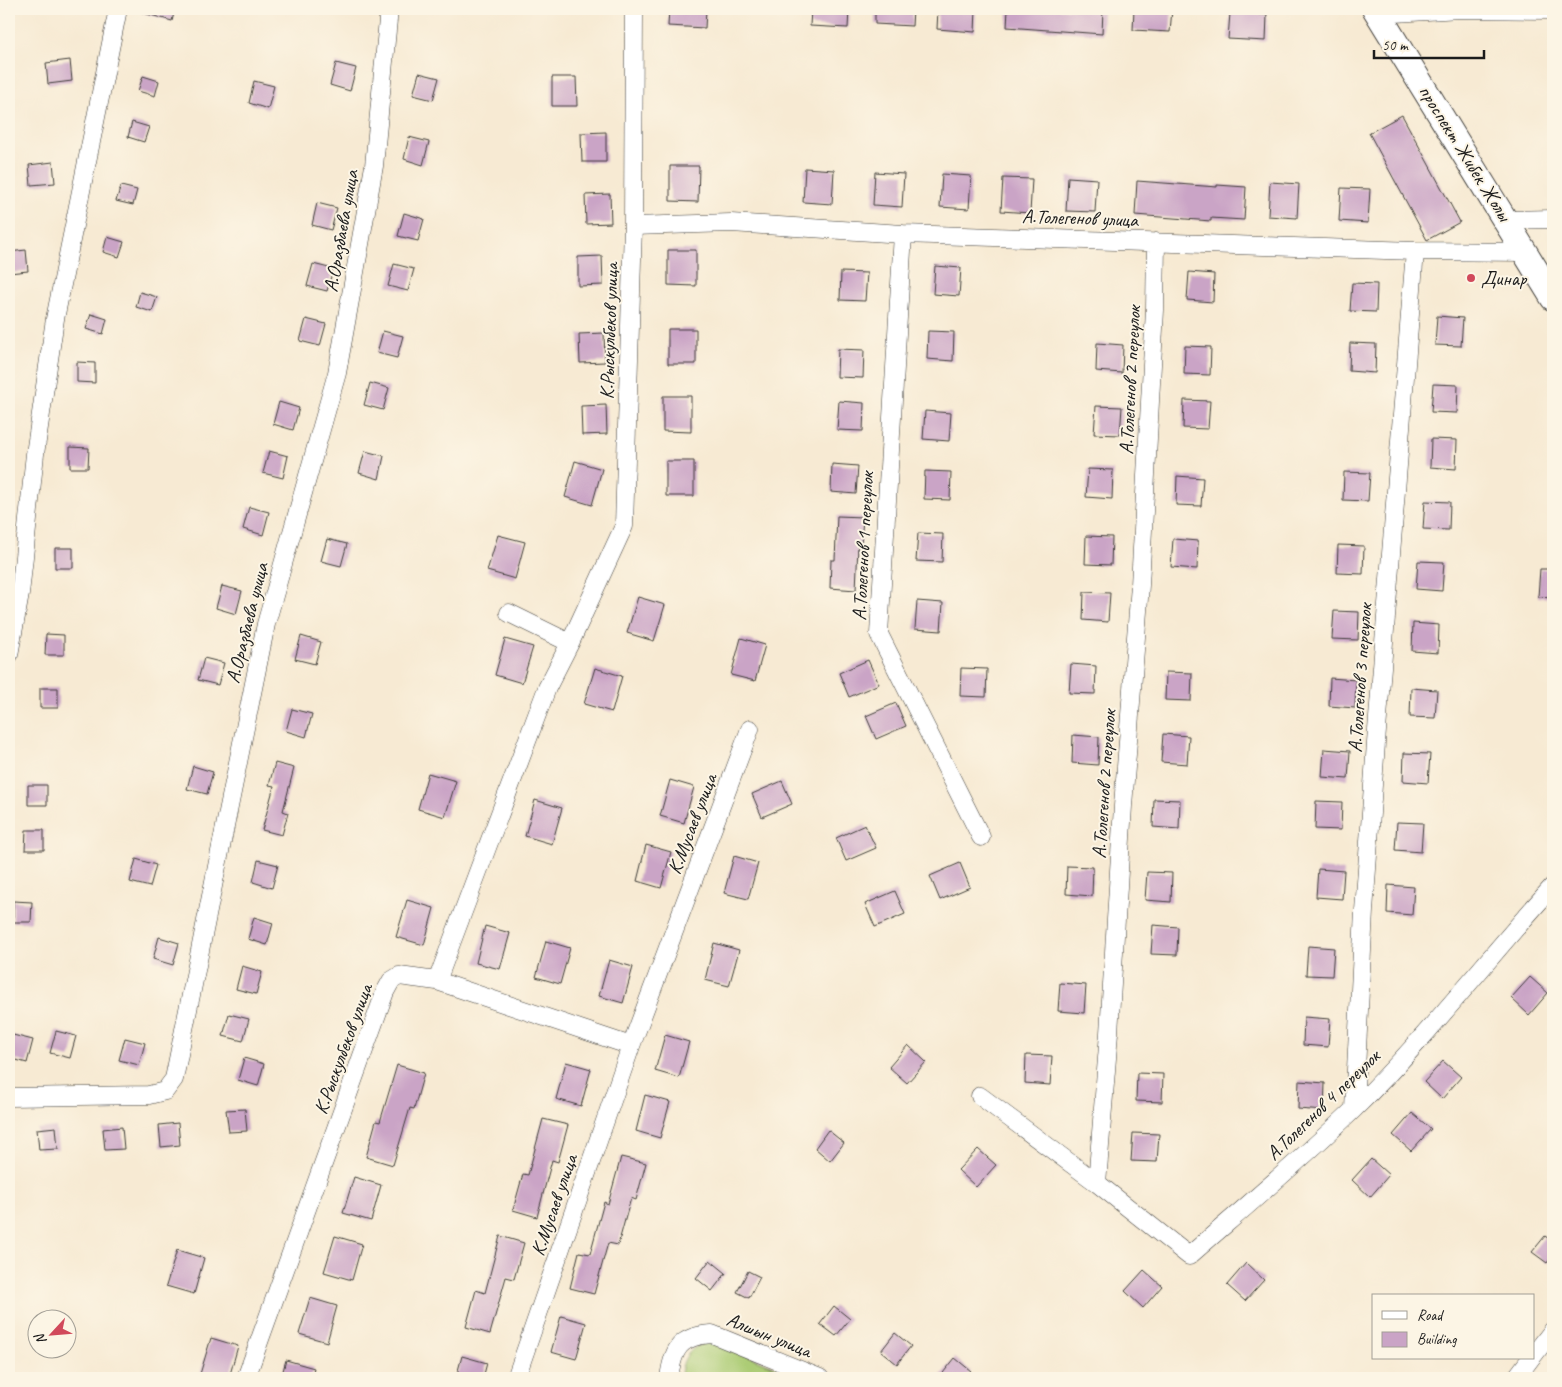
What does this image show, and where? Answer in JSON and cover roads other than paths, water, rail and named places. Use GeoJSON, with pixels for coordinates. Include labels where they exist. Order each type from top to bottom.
{"type":"FeatureCollection","features":[{"type":"Feature","properties":{"kind":"main road","name":"проспект Жибек Жолы"},"geometry":{"type":"LineString","coordinates":[[1377,11],[1553,298]]}},
{"type":"Feature","properties":{"kind":"street"},"geometry":{"type":"LineString","coordinates":[[9,655],[14,594],[55,320],[118,9]]}},
{"type":"Feature","properties":{"kind":"street","name":"А.Оразбаева улица"},"geometry":{"type":"LineString","coordinates":[[9,1097],[149,1095],[165,1091],[174,1079],[266,624],[337,373],[374,166],[389,9]]}},
{"type":"Feature","properties":{"kind":"street","name":"К.Рыскулбеков улица"},"geometry":{"type":"LineString","coordinates":[[246,1378],[385,992],[391,981],[399,976],[437,981],[547,688],[624,526],[633,226],[634,9]]}},
{"type":"Feature","properties":{"kind":"street"},"geometry":{"type":"LineString","coordinates":[[1377,11],[1459,9],[1553,10]]}},
{"type":"Feature","properties":{"kind":"street"},"geometry":{"type":"LineString","coordinates":[[1506,220],[1553,218]]}},
{"type":"Feature","properties":{"kind":"street","name":"А.Толегенов улица"},"geometry":{"type":"LineString","coordinates":[[633,226],[731,223],[903,234],[1415,251],[1525,252]]}},
{"type":"Feature","properties":{"kind":"street","name":"А.Толегенов 1 переулок"},"geometry":{"type":"LineString","coordinates":[[903,234],[879,634],[981,837]]}},
{"type":"Feature","properties":{"kind":"street","name":"А.Толегенов 2 переулок"},"geometry":{"type":"LineString","coordinates":[[1096,1183],[1109,1033],[1123,806],[1140,585],[1155,310],[1156,242]]}},
{"type":"Feature","properties":{"kind":"street","name":"А.Толегенов 3 переулок"},"geometry":{"type":"LineString","coordinates":[[1354,1109],[1364,911],[1415,251]]}},
{"type":"Feature","properties":{"kind":"street"},"geometry":{"type":"LineString","coordinates":[[509,613],[570,642]]}},
{"type":"Feature","properties":{"kind":"street","name":"К.Мусаев улица"},"geometry":{"type":"LineString","coordinates":[[516,1378],[631,1046],[750,729]]}},
{"type":"Feature","properties":{"kind":"street","name":"А.Толегенов 4 переулок"},"geometry":{"type":"LineString","coordinates":[[1096,1183],[1189,1256],[1354,1109],[1419,1040],[1553,886]]}},
{"type":"Feature","properties":{"kind":"street"},"geometry":{"type":"LineString","coordinates":[[437,981],[631,1046]]}},
{"type":"Feature","properties":{"kind":"street"},"geometry":{"type":"LineString","coordinates":[[980,1096],[1096,1183]]}},
{"type":"Feature","properties":{"kind":"street"},"geometry":{"type":"LineString","coordinates":[[1534,1354],[1553,1330]]}},
{"type":"Feature","properties":{"kind":"street","name":"Алшын улица"},"geometry":{"type":"LineString","coordinates":[[669,1378],[672,1358],[681,1344],[696,1335],[712,1334],[820,1378]]}},
{"type":"Feature","properties":{"kind":"street"},"geometry":{"type":"LineString","coordinates":[[1516,1378],[1530,1360]]}},
{"type":"Feature","properties":{"kind":"place","name":"Динар"},"geometry":{"type":"Point","coordinates":[1471,278]}}]}
